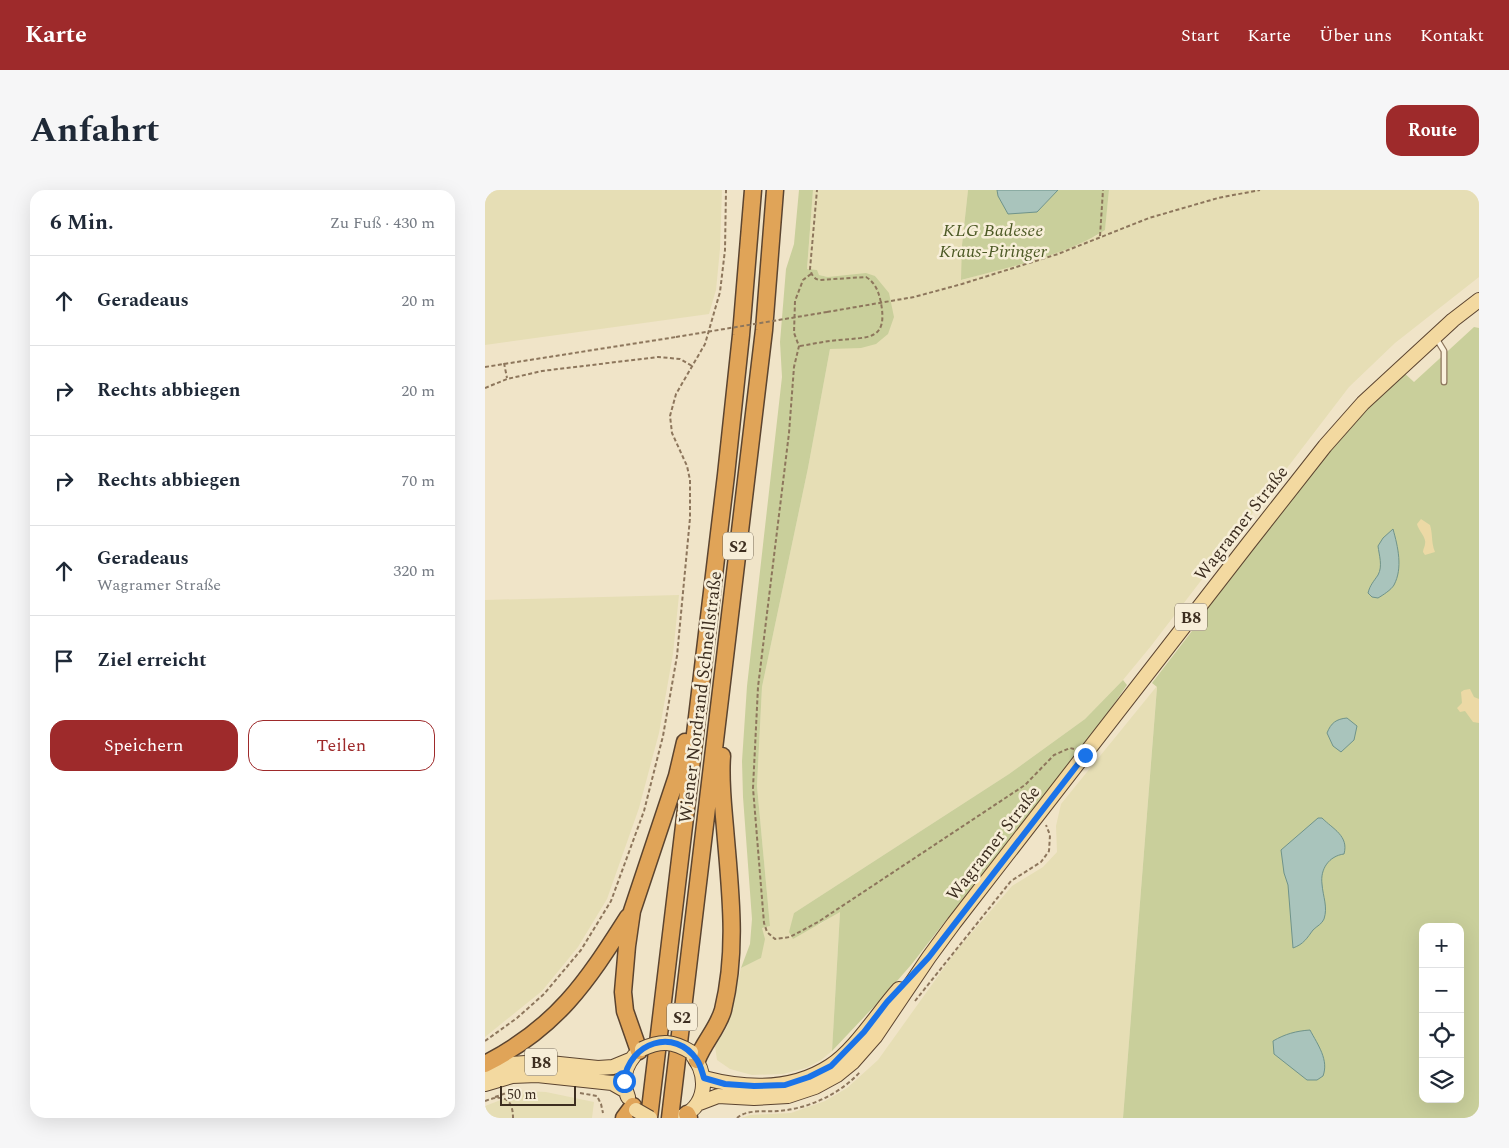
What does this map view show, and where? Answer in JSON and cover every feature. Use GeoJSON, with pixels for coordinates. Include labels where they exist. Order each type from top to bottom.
{"type":"FeatureCollection","features":[{"type":"Feature","properties":{"kind":"highway","name":"Wiener Nordrand Schnellstraße"},"geometry":{"type":"LineString","coordinates":[[638,1114],[696,723],[741,335],[753,190]]}},
{"type":"Feature","properties":{"kind":"highway","name":"Wiener Nordrand Schnellstraße"},"geometry":{"type":"LineString","coordinates":[[670,1118],[764,330],[775,190]]}},
{"type":"Feature","properties":{"kind":"highway"},"geometry":{"type":"LineString","coordinates":[[694,1056],[717,1025],[722,1011],[733,938],[721,771],[722,750],[716,722]]}},
{"type":"Feature","properties":{"kind":"highway"},"geometry":{"type":"LineString","coordinates":[[637,1053],[625,1011],[623,992],[632,911],[677,776],[685,743],[696,723]]}},
{"type":"Feature","properties":{"kind":"highway"},"geometry":{"type":"LineString","coordinates":[[485,1064],[527,1040],[566,1005],[600,962],[632,911]]}},
{"type":"Feature","properties":{"kind":"main road","name":"Wagramer Straße"},"geometry":{"type":"LineString","coordinates":[[754,1092],[788,1096],[815,1087],[837,1075],[853,1062],[875,1038],[929,957],[1325,446],[1363,403],[1435,337],[1479,300]]}},
{"type":"Feature","properties":{"kind":"main road","name":"B8"},"geometry":{"type":"LineString","coordinates":[[485,1071],[511,1064],[539,1062],[598,1068],[613,1067],[652,1044],[665,1042],[679,1045],[694,1056]]}},
{"type":"Feature","properties":{"kind":"main road"},"geometry":{"type":"LineString","coordinates":[[637,1053],[625,1073],[626,1091],[638,1114]]}},
{"type":"Feature","properties":{"kind":"main road"},"geometry":{"type":"LineString","coordinates":[[694,1056],[704,1078]]}},
{"type":"Feature","properties":{"kind":"main road","name":"B8"},"geometry":{"type":"LineString","coordinates":[[485,1084],[512,1076],[537,1074],[612,1083],[626,1091]]}},
{"type":"Feature","properties":{"kind":"main road","name":"B8"},"geometry":{"type":"LineString","coordinates":[[687,1114],[702,1091],[704,1078],[754,1092]]}},
{"type":"Feature","properties":{"kind":"main road","name":"B8"},"geometry":{"type":"LineString","coordinates":[[687,1114],[718,1096],[754,1092]]}},
{"type":"Feature","properties":{"kind":"lane"},"geometry":{"type":"LineString","coordinates":[[1435,337],[1444,351],[1443,382]]}},
{"type":"Feature","properties":{"kind":"path"},"geometry":{"type":"LineString","coordinates":[[485,1042],[517,1018],[544,994],[581,950],[611,901],[644,812],[663,736],[677,656],[690,518],[690,480],[687,466],[672,433],[670,416],[676,394],[705,344],[720,292],[725,250],[726,190]]}},
{"type":"Feature","properties":{"kind":"path"},"geometry":{"type":"LineString","coordinates":[[799,346],[871,337],[879,329],[883,319],[876,286],[871,280],[866,277],[819,280],[811,274],[817,190]]}},
{"type":"Feature","properties":{"kind":"path"},"geometry":{"type":"LineString","coordinates":[[1100,236],[1103,190]]}},
{"type":"Feature","properties":{"kind":"path"},"geometry":{"type":"LineString","coordinates":[[485,367],[881,304],[914,297],[963,284],[1058,254],[1149,218],[1209,200],[1260,190]]}},
{"type":"Feature","properties":{"kind":"path"},"geometry":{"type":"LineString","coordinates":[[811,274],[803,280],[795,302],[794,332],[799,346],[757,696],[753,788],[764,923],[767,932],[775,939],[790,937],[818,922],[1025,785],[1054,755],[1070,748],[1085,755]]}},
{"type":"Feature","properties":{"kind":"path"},"geometry":{"type":"LineString","coordinates":[[485,388],[507,379],[543,371],[658,357],[681,360],[692,366]]}},
{"type":"Feature","properties":{"kind":"path"},"geometry":{"type":"LineString","coordinates":[[504,363],[507,379]]}},
{"type":"Feature","properties":{"kind":"path"},"geometry":{"type":"LineString","coordinates":[[485,1101],[521,1088]]}},
{"type":"Feature","properties":{"kind":"path"},"geometry":{"type":"LineString","coordinates":[[573,1091],[597,1096],[603,1113]]}},
{"type":"Feature","properties":{"kind":"path"},"geometry":{"type":"LineString","coordinates":[[495,1097],[502,1098],[511,1103],[513,1118]]}},
{"type":"Feature","properties":{"kind":"shaded area"},"geometry":{"type":"Polygon","coordinates":[[[485,190],[722,190],[720,249],[716,290],[709,314],[485,345],[485,190]]]}},
{"type":"Feature","properties":{"kind":"shaded area"},"geometry":{"type":"Polygon","coordinates":[[[813,190],[968,190],[962,245],[962,280],[1058,252],[1096,236],[1105,229],[1109,190],[1479,190],[1479,277],[1395,343],[1349,387],[1151,646],[1123,680],[1085,719],[1009,774],[794,913],[819,925],[840,911],[832,1051],[821,1060],[806,1068],[783,1074],[752,1075],[730,1069],[717,1060],[715,1046],[727,1027],[741,968],[761,958],[762,928],[770,926],[757,786],[762,687],[808,468],[830,349],[846,347],[881,285],[875,276],[828,277],[807,269],[813,190]]]}},
{"type":"Feature","properties":{"kind":"shaded area"},"geometry":{"type":"Polygon","coordinates":[[[679,595],[673,654],[659,733],[639,808],[607,899],[578,947],[542,991],[485,1037],[485,600],[679,595]]]}},
{"type":"Feature","properties":{"kind":"shaded area"},"geometry":{"type":"Polygon","coordinates":[[[1157,686],[1123,1118],[741,1118],[750,1115],[791,1113],[825,1101],[847,1088],[878,1060],[956,951],[1012,886],[1043,867],[1057,852],[1056,826],[1061,804],[1157,686]]]}},
{"type":"Feature","properties":{"kind":"shaded area"},"geometry":{"type":"Polygon","coordinates":[[[524,1091],[546,1092],[594,1102],[592,1118],[485,1118],[485,1106],[524,1091]]]}},
{"type":"Feature","properties":{"kind":"green space"},"geometry":{"type":"Polygon","coordinates":[[[799,190],[813,190],[807,269],[817,270],[819,275],[828,277],[866,273],[875,276],[889,293],[894,317],[888,334],[876,344],[861,348],[830,349],[808,468],[762,687],[757,786],[770,926],[762,928],[765,939],[761,958],[741,968],[750,944],[752,919],[742,761],[747,686],[782,377],[780,342],[786,269],[794,244],[799,190]]]}},
{"type":"Feature","properties":{"kind":"green space","name":"KLG Badesee Kraus-Piringer"},"geometry":{"type":"Polygon","coordinates":[[[968,190],[997,190],[998,196],[1037,212],[1058,190],[1109,190],[1105,230],[1090,239],[1055,254],[961,280],[962,245],[968,190]]]}},
{"type":"Feature","properties":{"kind":"green space"},"geometry":{"type":"Polygon","coordinates":[[[1474,327],[1479,328],[1479,1118],[1123,1118],[1157,687],[1152,683],[1195,627],[1193,624],[1293,494],[1373,400],[1402,371],[1414,382],[1474,327]]]}},
{"type":"Feature","properties":{"kind":"green space"},"geometry":{"type":"Polygon","coordinates":[[[1123,680],[1127,685],[1105,717],[911,965],[832,1051],[840,912],[793,939],[789,932],[794,913],[1009,774],[1085,719],[1123,680]]]}},
{"type":"Feature","properties":{"kind":"sand"},"geometry":{"type":"Polygon","coordinates":[[[1421,519],[1430,525],[1435,552],[1425,555],[1423,552],[1425,539],[1417,524],[1421,519]]]}},
{"type":"Feature","properties":{"kind":"sand"},"geometry":{"type":"Polygon","coordinates":[[[1470,689],[1474,697],[1479,699],[1479,723],[1473,722],[1465,711],[1460,712],[1457,708],[1462,703],[1461,692],[1470,689]]]}},
{"type":"Feature","properties":{"kind":"water"},"geometry":{"type":"Polygon","coordinates":[[[997,190],[1058,190],[1037,212],[1008,214],[998,196],[997,190]]]}},
{"type":"Feature","properties":{"kind":"water"},"geometry":{"type":"Polygon","coordinates":[[[1393,529],[1399,557],[1397,578],[1393,587],[1387,592],[1378,598],[1372,597],[1368,593],[1380,568],[1378,546],[1383,538],[1393,529]]]}},
{"type":"Feature","properties":{"kind":"water"},"geometry":{"type":"Polygon","coordinates":[[[1347,718],[1357,726],[1354,740],[1341,752],[1333,746],[1327,733],[1334,722],[1347,718]]]}},
{"type":"Feature","properties":{"kind":"water"},"geometry":{"type":"Polygon","coordinates":[[[1318,818],[1322,818],[1339,833],[1344,842],[1344,854],[1330,860],[1322,873],[1326,910],[1323,921],[1303,943],[1293,948],[1288,885],[1284,873],[1281,850],[1318,818]]]}},
{"type":"Feature","properties":{"kind":"water"},"geometry":{"type":"Polygon","coordinates":[[[1310,1030],[1322,1053],[1325,1064],[1323,1076],[1317,1080],[1307,1080],[1274,1054],[1273,1041],[1291,1033],[1310,1030]]]}},
{"type":"Feature","properties":{"kind":"route"},"geometry":{"type":"LineString","coordinates":[[624,1081],[627,1067],[639,1051],[652,1044],[665,1042],[679,1045],[691,1052],[701,1066],[704,1078],[725,1084],[754,1086],[785,1085],[809,1077],[831,1066],[864,1032],[887,1002],[929,957],[1085,755]]}}]}
